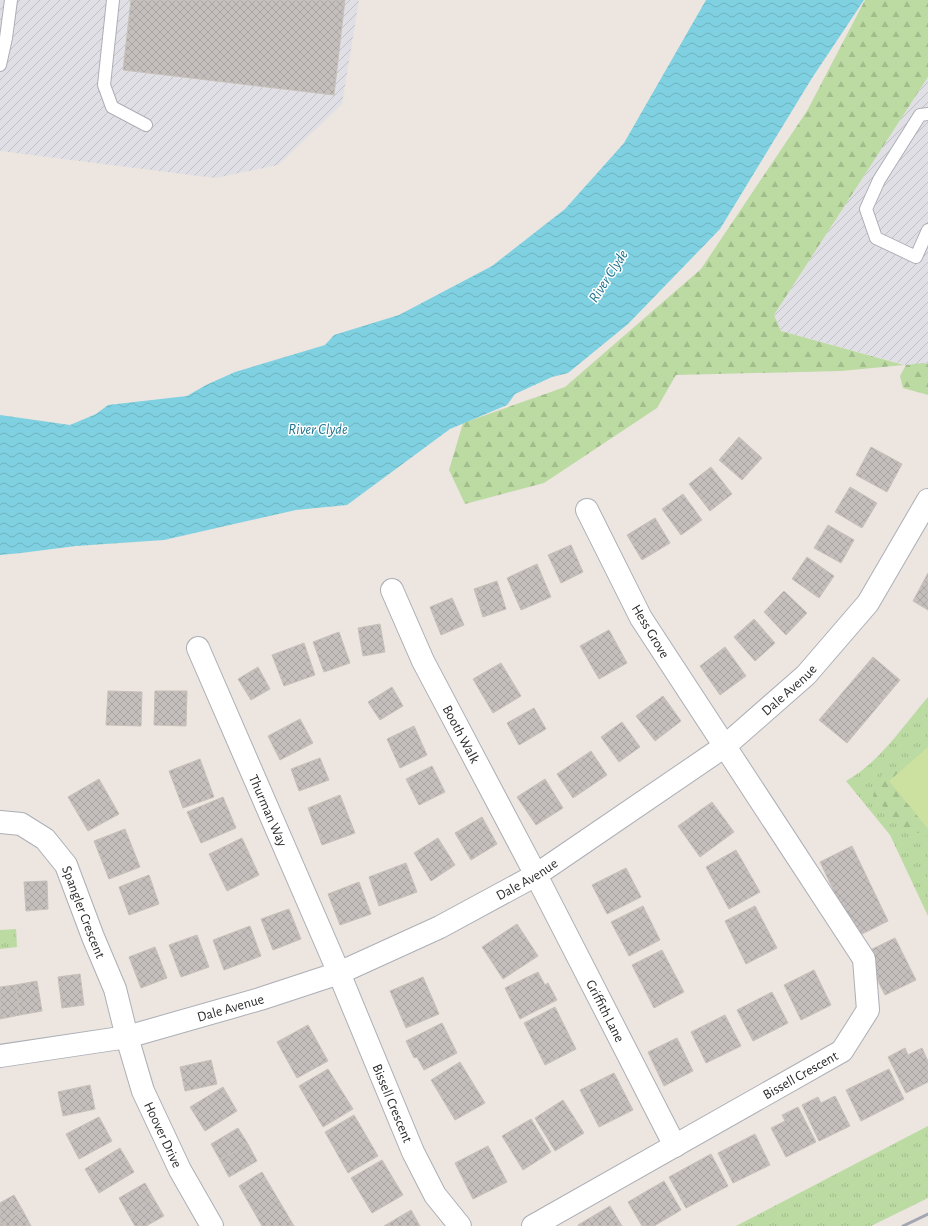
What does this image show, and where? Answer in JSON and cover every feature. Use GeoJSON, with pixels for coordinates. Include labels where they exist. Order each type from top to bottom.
{"type":"FeatureCollection","features":[{"type":"Feature","properties":{"kind":"street","name":"Dale Avenue"},"geometry":{"type":"LineString","coordinates":[[0,1056],[127,1037],[260,999],[339,973],[440,927],[536,875],[725,746],[806,675],[868,603],[928,500]]}},
{"type":"Feature","properties":{"kind":"street","name":"Hess Grove"},"geometry":{"type":"LineString","coordinates":[[587,510],[641,618],[725,746]]}},
{"type":"Feature","properties":{"kind":"street","name":"Booth Walk"},"geometry":{"type":"LineString","coordinates":[[392,590],[424,661],[536,875]]}},
{"type":"Feature","properties":{"kind":"street","name":"Thurman Way"},"geometry":{"type":"LineString","coordinates":[[198,648],[339,973]]}},
{"type":"Feature","properties":{"kind":"street","name":"Bissell Crescent"},"geometry":{"type":"LineString","coordinates":[[533,1226],[842,1051],[868,1010],[864,959],[725,746]]}},
{"type":"Feature","properties":{"kind":"street","name":"Spangler Crescent"},"geometry":{"type":"LineString","coordinates":[[0,822],[21,824],[45,839],[66,865],[93,937],[115,989],[127,1037]]}},
{"type":"Feature","properties":{"kind":"street","name":"Griffith Lane"},"geometry":{"type":"LineString","coordinates":[[536,875],[675,1146]]}},
{"type":"Feature","properties":{"kind":"street","name":"Bissell Crescent"},"geometry":{"type":"LineString","coordinates":[[339,973],[413,1152],[435,1195],[460,1226]]}},
{"type":"Feature","properties":{"kind":"street","name":"Hoover Drive"},"geometry":{"type":"LineString","coordinates":[[127,1037],[143,1091],[180,1170],[212,1226]]}},
{"type":"Feature","properties":{"kind":"lane"},"geometry":{"type":"LineString","coordinates":[[0,64],[5,45],[11,0]]}},
{"type":"Feature","properties":{"kind":"lane"},"geometry":{"type":"LineString","coordinates":[[113,0],[104,85],[112,106],[146,125]]}},
{"type":"Feature","properties":{"kind":"lane"},"geometry":{"type":"LineString","coordinates":[[928,114],[920,115],[879,180],[866,209],[876,238],[916,258],[928,230]]}},
{"type":"Feature","properties":{"kind":"shaded area"},"geometry":{"type":"Polygon","coordinates":[[[0,0],[359,0],[342,104],[278,165],[215,178],[0,151],[0,0]]]}},
{"type":"Feature","properties":{"kind":"shaded area"},"geometry":{"type":"Polygon","coordinates":[[[928,77],[928,371],[781,331],[774,315],[928,77]]]}},
{"type":"Feature","properties":{"kind":"green space"},"geometry":{"type":"Polygon","coordinates":[[[865,0],[928,0],[928,77],[774,315],[781,331],[904,365],[841,371],[676,375],[657,408],[544,483],[465,504],[449,470],[463,423],[565,387],[701,269],[807,111],[865,0]]]}},
{"type":"Feature","properties":{"kind":"green space"},"geometry":{"type":"Polygon","coordinates":[[[923,363],[928,364],[928,395],[903,388],[900,376],[906,365],[923,363]]]}},
{"type":"Feature","properties":{"kind":"green space"},"geometry":{"type":"Polygon","coordinates":[[[928,697],[928,916],[890,835],[846,781],[870,764],[880,754],[928,697]]]}},
{"type":"Feature","properties":{"kind":"green space"},"geometry":{"type":"Polygon","coordinates":[[[928,747],[928,829],[889,781],[928,747]]]}},
{"type":"Feature","properties":{"kind":"green space"},"geometry":{"type":"Polygon","coordinates":[[[894,767],[905,768],[928,808],[928,837],[922,833],[910,833],[900,826],[873,796],[882,775],[894,767]]]}},
{"type":"Feature","properties":{"kind":"green space"},"geometry":{"type":"Polygon","coordinates":[[[16,929],[17,947],[0,949],[0,930],[16,929]]]}},
{"type":"Feature","properties":{"kind":"green space"},"geometry":{"type":"Polygon","coordinates":[[[928,1126],[928,1198],[871,1226],[736,1226],[928,1126]]]}},
{"type":"Feature","properties":{"kind":"water","name":"River Clyde"},"geometry":{"type":"Polygon","coordinates":[[[706,0],[864,0],[812,78],[720,229],[628,324],[568,373],[552,377],[515,394],[507,405],[450,429],[347,505],[296,510],[164,540],[76,546],[0,555],[0,415],[70,425],[96,414],[108,405],[187,396],[206,385],[235,372],[325,345],[334,335],[399,315],[492,266],[565,209],[624,143],[706,0]]]}},
{"type":"Feature","properties":{"kind":"building"},"geometry":{"type":"Polygon","coordinates":[[[131,0],[345,0],[334,95],[123,70],[131,0]]]}},
{"type":"Feature","properties":{"kind":"building"},"geometry":{"type":"Polygon","coordinates":[[[739,437],[762,458],[742,480],[719,460],[739,437]]]}},
{"type":"Feature","properties":{"kind":"building"},"geometry":{"type":"Polygon","coordinates":[[[871,447],[902,464],[887,492],[856,475],[871,447]]]}},
{"type":"Feature","properties":{"kind":"building"},"geometry":{"type":"Polygon","coordinates":[[[711,467],[732,494],[710,511],[689,484],[711,467]]]}},
{"type":"Feature","properties":{"kind":"building"},"geometry":{"type":"Polygon","coordinates":[[[850,487],[877,503],[862,528],[835,512],[850,487]]]}},
{"type":"Feature","properties":{"kind":"building"},"geometry":{"type":"Polygon","coordinates":[[[683,494],[702,520],[681,535],[662,509],[683,494]]]}},
{"type":"Feature","properties":{"kind":"building"},"geometry":{"type":"Polygon","coordinates":[[[655,518],[670,543],[642,560],[627,535],[655,518]]]}},
{"type":"Feature","properties":{"kind":"building"},"geometry":{"type":"Polygon","coordinates":[[[828,525],[854,540],[841,563],[814,548],[828,525]]]}},
{"type":"Feature","properties":{"kind":"building"},"geometry":{"type":"Polygon","coordinates":[[[571,545],[583,572],[561,583],[548,555],[571,545]]]}},
{"type":"Feature","properties":{"kind":"building"},"geometry":{"type":"Polygon","coordinates":[[[807,557],[834,576],[819,598],[792,579],[807,557]]]}},
{"type":"Feature","properties":{"kind":"building"},"geometry":{"type":"Polygon","coordinates":[[[537,564],[551,597],[521,610],[507,578],[537,564]]]}},
{"type":"Feature","properties":{"kind":"building"},"geometry":{"type":"Polygon","coordinates":[[[928,573],[928,610],[913,601],[928,573]]]}},
{"type":"Feature","properties":{"kind":"building"},"geometry":{"type":"Polygon","coordinates":[[[497,581],[506,609],[483,617],[474,589],[497,581]]]}},
{"type":"Feature","properties":{"kind":"building"},"geometry":{"type":"Polygon","coordinates":[[[784,591],[807,613],[786,635],[764,612],[784,591]]]}},
{"type":"Feature","properties":{"kind":"building"},"geometry":{"type":"Polygon","coordinates":[[[452,598],[464,625],[441,635],[430,607],[452,598]]]}},
{"type":"Feature","properties":{"kind":"building"},"geometry":{"type":"Polygon","coordinates":[[[754,619],[775,643],[755,661],[734,637],[754,619]]]}},
{"type":"Feature","properties":{"kind":"building"},"geometry":{"type":"Polygon","coordinates":[[[380,624],[385,652],[363,656],[358,628],[380,624]]]}},
{"type":"Feature","properties":{"kind":"building"},"geometry":{"type":"Polygon","coordinates":[[[609,630],[627,663],[599,679],[580,646],[609,630]]]}},
{"type":"Feature","properties":{"kind":"building"},"geometry":{"type":"Polygon","coordinates":[[[339,632],[350,663],[324,672],[313,642],[339,632]]]}},
{"type":"Feature","properties":{"kind":"building"},"geometry":{"type":"Polygon","coordinates":[[[304,643],[315,675],[284,686],[272,655],[304,643]]]}},
{"type":"Feature","properties":{"kind":"building"},"geometry":{"type":"Polygon","coordinates":[[[725,647],[746,676],[720,695],[700,666],[725,647]]]}},
{"type":"Feature","properties":{"kind":"building"},"geometry":{"type":"Polygon","coordinates":[[[873,657],[900,680],[847,743],[819,720],[873,657]]]}},
{"type":"Feature","properties":{"kind":"building"},"geometry":{"type":"Polygon","coordinates":[[[501,663],[521,696],[493,713],[473,679],[501,663]]]}},
{"type":"Feature","properties":{"kind":"building"},"geometry":{"type":"Polygon","coordinates":[[[258,667],[270,689],[251,700],[238,679],[258,667]]]}},
{"type":"Feature","properties":{"kind":"building"},"geometry":{"type":"Polygon","coordinates":[[[392,687],[403,706],[380,720],[368,702],[392,687]]]}},
{"type":"Feature","properties":{"kind":"building"},"geometry":{"type":"Polygon","coordinates":[[[108,691],[142,692],[141,726],[106,725],[108,691]]]}},
{"type":"Feature","properties":{"kind":"building"},"geometry":{"type":"Polygon","coordinates":[[[155,691],[187,691],[186,726],[154,725],[155,691]]]}},
{"type":"Feature","properties":{"kind":"building"},"geometry":{"type":"Polygon","coordinates":[[[663,696],[681,721],[655,741],[636,716],[663,696]]]}},
{"type":"Feature","properties":{"kind":"building"},"geometry":{"type":"Polygon","coordinates":[[[534,708],[546,729],[519,745],[507,723],[534,708]]]}},
{"type":"Feature","properties":{"kind":"building"},"geometry":{"type":"Polygon","coordinates":[[[300,719],[313,743],[280,760],[268,736],[300,719]]]}},
{"type":"Feature","properties":{"kind":"building"},"geometry":{"type":"Polygon","coordinates":[[[622,722],[640,747],[619,762],[601,737],[622,722]]]}},
{"type":"Feature","properties":{"kind":"building"},"geometry":{"type":"Polygon","coordinates":[[[414,726],[427,755],[400,768],[387,739],[414,726]]]}},
{"type":"Feature","properties":{"kind":"building"},"geometry":{"type":"Polygon","coordinates":[[[591,751],[607,775],[573,798],[557,774],[591,751]]]}},
{"type":"Feature","properties":{"kind":"building"},"geometry":{"type":"Polygon","coordinates":[[[320,758],[329,780],[299,791],[291,769],[320,758]]]}},
{"type":"Feature","properties":{"kind":"building"},"geometry":{"type":"Polygon","coordinates":[[[200,759],[214,797],[183,808],[169,771],[200,759]]]}},
{"type":"Feature","properties":{"kind":"building"},"geometry":{"type":"Polygon","coordinates":[[[432,766],[445,792],[419,805],[406,779],[432,766]]]}},
{"type":"Feature","properties":{"kind":"building"},"geometry":{"type":"Polygon","coordinates":[[[99,779],[119,814],[88,831],[68,797],[99,779]]]}},
{"type":"Feature","properties":{"kind":"building"},"geometry":{"type":"Polygon","coordinates":[[[545,779],[563,808],[536,825],[517,797],[545,779]]]}},
{"type":"Feature","properties":{"kind":"building"},"geometry":{"type":"Polygon","coordinates":[[[340,795],[355,833],[322,845],[308,808],[340,795]]]}},
{"type":"Feature","properties":{"kind":"building"},"geometry":{"type":"Polygon","coordinates":[[[223,797],[236,828],[201,843],[187,812],[223,797]]]}},
{"type":"Feature","properties":{"kind":"building"},"geometry":{"type":"Polygon","coordinates":[[[712,802],[734,832],[700,857],[678,826],[712,802]]]}},
{"type":"Feature","properties":{"kind":"building"},"geometry":{"type":"Polygon","coordinates":[[[482,817],[497,844],[471,860],[455,833],[482,817]]]}},
{"type":"Feature","properties":{"kind":"building"},"geometry":{"type":"Polygon","coordinates":[[[125,829],[140,867],[109,879],[94,841],[125,829]]]}},
{"type":"Feature","properties":{"kind":"building"},"geometry":{"type":"Polygon","coordinates":[[[242,838],[259,875],[227,891],[209,854],[242,838]]]}},
{"type":"Feature","properties":{"kind":"building"},"geometry":{"type":"Polygon","coordinates":[[[438,838],[455,865],[431,881],[414,853],[438,838]]]}},
{"type":"Feature","properties":{"kind":"building"},"geometry":{"type":"Polygon","coordinates":[[[852,846],[888,921],[856,937],[820,862],[852,846]]]}},
{"type":"Feature","properties":{"kind":"building"},"geometry":{"type":"Polygon","coordinates":[[[736,850],[760,892],[729,909],[706,867],[736,850]]]}},
{"type":"Feature","properties":{"kind":"building"},"geometry":{"type":"Polygon","coordinates":[[[406,863],[417,892],[379,906],[369,877],[406,863]]]}},
{"type":"Feature","properties":{"kind":"building"},"geometry":{"type":"Polygon","coordinates":[[[626,868],[641,897],[607,914],[592,885],[626,868]]]}},
{"type":"Feature","properties":{"kind":"building"},"geometry":{"type":"Polygon","coordinates":[[[149,875],[159,904],[129,915],[119,887],[149,875]]]}},
{"type":"Feature","properties":{"kind":"building"},"geometry":{"type":"Polygon","coordinates":[[[47,881],[48,909],[26,911],[24,882],[47,881]]]}},
{"type":"Feature","properties":{"kind":"building"},"geometry":{"type":"Polygon","coordinates":[[[359,882],[371,914],[340,925],[328,894],[359,882]]]}},
{"type":"Feature","properties":{"kind":"building"},"geometry":{"type":"Polygon","coordinates":[[[643,906],[660,940],[629,956],[611,922],[643,906]]]}},
{"type":"Feature","properties":{"kind":"building"},"geometry":{"type":"Polygon","coordinates":[[[755,906],[777,948],[746,964],[725,921],[755,906]]]}},
{"type":"Feature","properties":{"kind":"building"},"geometry":{"type":"Polygon","coordinates":[[[289,909],[301,939],[273,950],[261,919],[289,909]]]}},
{"type":"Feature","properties":{"kind":"building"},"geometry":{"type":"Polygon","coordinates":[[[517,924],[538,956],[503,979],[482,947],[517,924]]]}},
{"type":"Feature","properties":{"kind":"building"},"geometry":{"type":"Polygon","coordinates":[[[250,926],[261,956],[224,970],[213,940],[250,926]]]}},
{"type":"Feature","properties":{"kind":"building"},"geometry":{"type":"Polygon","coordinates":[[[197,935],[209,967],[181,977],[169,945],[197,935]]]}},
{"type":"Feature","properties":{"kind":"building"},"geometry":{"type":"Polygon","coordinates":[[[895,938],[916,980],[885,995],[864,953],[895,938]]]}},
{"type":"Feature","properties":{"kind":"building"},"geometry":{"type":"Polygon","coordinates":[[[155,947],[167,978],[141,988],[129,957],[155,947]]]}},
{"type":"Feature","properties":{"kind":"building"},"geometry":{"type":"Polygon","coordinates":[[[662,950],[684,992],[654,1008],[632,965],[662,950]]]}},
{"type":"Feature","properties":{"kind":"building"},"geometry":{"type":"Polygon","coordinates":[[[814,970],[831,1005],[801,1020],[784,985],[814,970]]]}},
{"type":"Feature","properties":{"kind":"building"},"geometry":{"type":"Polygon","coordinates":[[[538,972],[545,985],[548,983],[557,1000],[520,1019],[505,988],[538,972]]]}},
{"type":"Feature","properties":{"kind":"building"},"geometry":{"type":"Polygon","coordinates":[[[80,974],[84,1005],[62,1008],[58,977],[80,974]]]}},
{"type":"Feature","properties":{"kind":"building"},"geometry":{"type":"Polygon","coordinates":[[[423,977],[439,1014],[406,1028],[390,991],[423,977]]]}},
{"type":"Feature","properties":{"kind":"building"},"geometry":{"type":"Polygon","coordinates":[[[37,981],[42,1011],[20,1015],[15,985],[37,981]]]}},
{"type":"Feature","properties":{"kind":"building"},"geometry":{"type":"Polygon","coordinates":[[[15,985],[20,1015],[0,1019],[0,987],[15,985]]]}},
{"type":"Feature","properties":{"kind":"building"},"geometry":{"type":"Polygon","coordinates":[[[772,992],[788,1023],[753,1041],[737,1010],[772,992]]]}},
{"type":"Feature","properties":{"kind":"building"},"geometry":{"type":"Polygon","coordinates":[[[555,1007],[576,1049],[545,1065],[524,1023],[555,1007]]]}},
{"type":"Feature","properties":{"kind":"building"},"geometry":{"type":"Polygon","coordinates":[[[725,1015],[741,1046],[706,1063],[691,1032],[725,1015]]]}},
{"type":"Feature","properties":{"kind":"building"},"geometry":{"type":"Polygon","coordinates":[[[442,1023],[457,1053],[424,1070],[417,1057],[414,1058],[406,1041],[442,1023]]]}},
{"type":"Feature","properties":{"kind":"building"},"geometry":{"type":"Polygon","coordinates":[[[308,1025],[328,1061],[297,1078],[277,1042],[308,1025]]]}},
{"type":"Feature","properties":{"kind":"building"},"geometry":{"type":"Polygon","coordinates":[[[677,1038],[693,1071],[664,1086],[648,1052],[677,1038]]]}},
{"type":"Feature","properties":{"kind":"building"},"geometry":{"type":"Polygon","coordinates":[[[905,1048],[908,1055],[922,1048],[928,1061],[928,1082],[906,1093],[888,1057],[905,1048]]]}},
{"type":"Feature","properties":{"kind":"building"},"geometry":{"type":"Polygon","coordinates":[[[211,1060],[217,1084],[185,1091],[180,1067],[211,1060]]]}},
{"type":"Feature","properties":{"kind":"building"},"geometry":{"type":"Polygon","coordinates":[[[460,1062],[485,1103],[455,1120],[431,1080],[460,1062]]]}},
{"type":"Feature","properties":{"kind":"building"},"geometry":{"type":"Polygon","coordinates":[[[328,1069],[353,1109],[323,1127],[299,1086],[328,1069]]]}},
{"type":"Feature","properties":{"kind":"building"},"geometry":{"type":"Polygon","coordinates":[[[889,1069],[904,1099],[861,1121],[846,1090],[889,1069]]]}},
{"type":"Feature","properties":{"kind":"building"},"geometry":{"type":"Polygon","coordinates":[[[614,1073],[633,1110],[599,1127],[580,1090],[614,1073]]]}},
{"type":"Feature","properties":{"kind":"building"},"geometry":{"type":"Polygon","coordinates":[[[90,1085],[95,1109],[63,1116],[58,1092],[90,1085]]]}},
{"type":"Feature","properties":{"kind":"building"},"geometry":{"type":"Polygon","coordinates":[[[223,1087],[237,1111],[205,1131],[190,1107],[223,1087]]]}},
{"type":"Feature","properties":{"kind":"building"},"geometry":{"type":"Polygon","coordinates":[[[835,1096],[850,1126],[819,1141],[802,1105],[818,1097],[821,1103],[835,1096]]]}},
{"type":"Feature","properties":{"kind":"building"},"geometry":{"type":"Polygon","coordinates":[[[563,1100],[584,1133],[555,1151],[535,1118],[563,1100]]]}},
{"type":"Feature","properties":{"kind":"building"},"geometry":{"type":"Polygon","coordinates":[[[798,1107],[816,1142],[786,1157],[771,1128],[785,1121],[782,1115],[798,1107]]]}},
{"type":"Feature","properties":{"kind":"building"},"geometry":{"type":"Polygon","coordinates":[[[354,1115],[378,1156],[348,1173],[325,1132],[354,1115]]]}},
{"type":"Feature","properties":{"kind":"building"},"geometry":{"type":"Polygon","coordinates":[[[99,1117],[112,1141],[79,1159],[66,1134],[99,1117]]]}},
{"type":"Feature","properties":{"kind":"building"},"geometry":{"type":"Polygon","coordinates":[[[531,1119],[551,1152],[523,1170],[502,1136],[531,1119]]]}},
{"type":"Feature","properties":{"kind":"building"},"geometry":{"type":"Polygon","coordinates":[[[238,1128],[248,1144],[220,1160],[211,1144],[238,1128]]]}},
{"type":"Feature","properties":{"kind":"building"},"geometry":{"type":"Polygon","coordinates":[[[755,1134],[770,1165],[733,1183],[718,1153],[755,1134]]]}},
{"type":"Feature","properties":{"kind":"building"},"geometry":{"type":"Polygon","coordinates":[[[248,1144],[257,1161],[229,1177],[220,1160],[248,1144]]]}},
{"type":"Feature","properties":{"kind":"building"},"geometry":{"type":"Polygon","coordinates":[[[488,1146],[507,1182],[473,1199],[455,1163],[488,1146]]]}},
{"type":"Feature","properties":{"kind":"building"},"geometry":{"type":"Polygon","coordinates":[[[120,1148],[134,1172],[99,1193],[85,1169],[120,1148]]]}},
{"type":"Feature","properties":{"kind":"building"},"geometry":{"type":"Polygon","coordinates":[[[711,1154],[728,1186],[686,1208],[669,1177],[711,1154]]]}},
{"type":"Feature","properties":{"kind":"building"},"geometry":{"type":"Polygon","coordinates":[[[382,1160],[403,1195],[372,1213],[351,1178],[382,1160]]]}},
{"type":"Feature","properties":{"kind":"building"},"geometry":{"type":"Polygon","coordinates":[[[262,1172],[294,1226],[262,1226],[239,1186],[262,1172]]]}},
{"type":"Feature","properties":{"kind":"building"},"geometry":{"type":"Polygon","coordinates":[[[664,1181],[681,1210],[654,1226],[642,1226],[628,1202],[664,1181]]]}},
{"type":"Feature","properties":{"kind":"building"},"geometry":{"type":"Polygon","coordinates":[[[145,1183],[154,1199],[128,1214],[119,1198],[145,1183]]]}},
{"type":"Feature","properties":{"kind":"building"},"geometry":{"type":"Polygon","coordinates":[[[14,1195],[23,1211],[0,1224],[0,1203],[14,1195]]]}},
{"type":"Feature","properties":{"kind":"building"},"geometry":{"type":"Polygon","coordinates":[[[154,1199],[164,1216],[146,1226],[135,1226],[128,1214],[154,1199]]]}},
{"type":"Feature","properties":{"kind":"building"},"geometry":{"type":"Polygon","coordinates":[[[610,1206],[622,1226],[578,1225],[610,1206]]]}},
{"type":"Feature","properties":{"kind":"building"},"geometry":{"type":"Polygon","coordinates":[[[411,1210],[420,1226],[384,1226],[411,1210]]]}},
{"type":"Feature","properties":{"kind":"building"},"geometry":{"type":"Polygon","coordinates":[[[23,1211],[31,1226],[0,1226],[0,1224],[23,1211]]]}},
{"type":"Feature","properties":{"kind":"railway"},"geometry":{"type":"LineString","coordinates":[[903,1226],[928,1214]]}}]}
